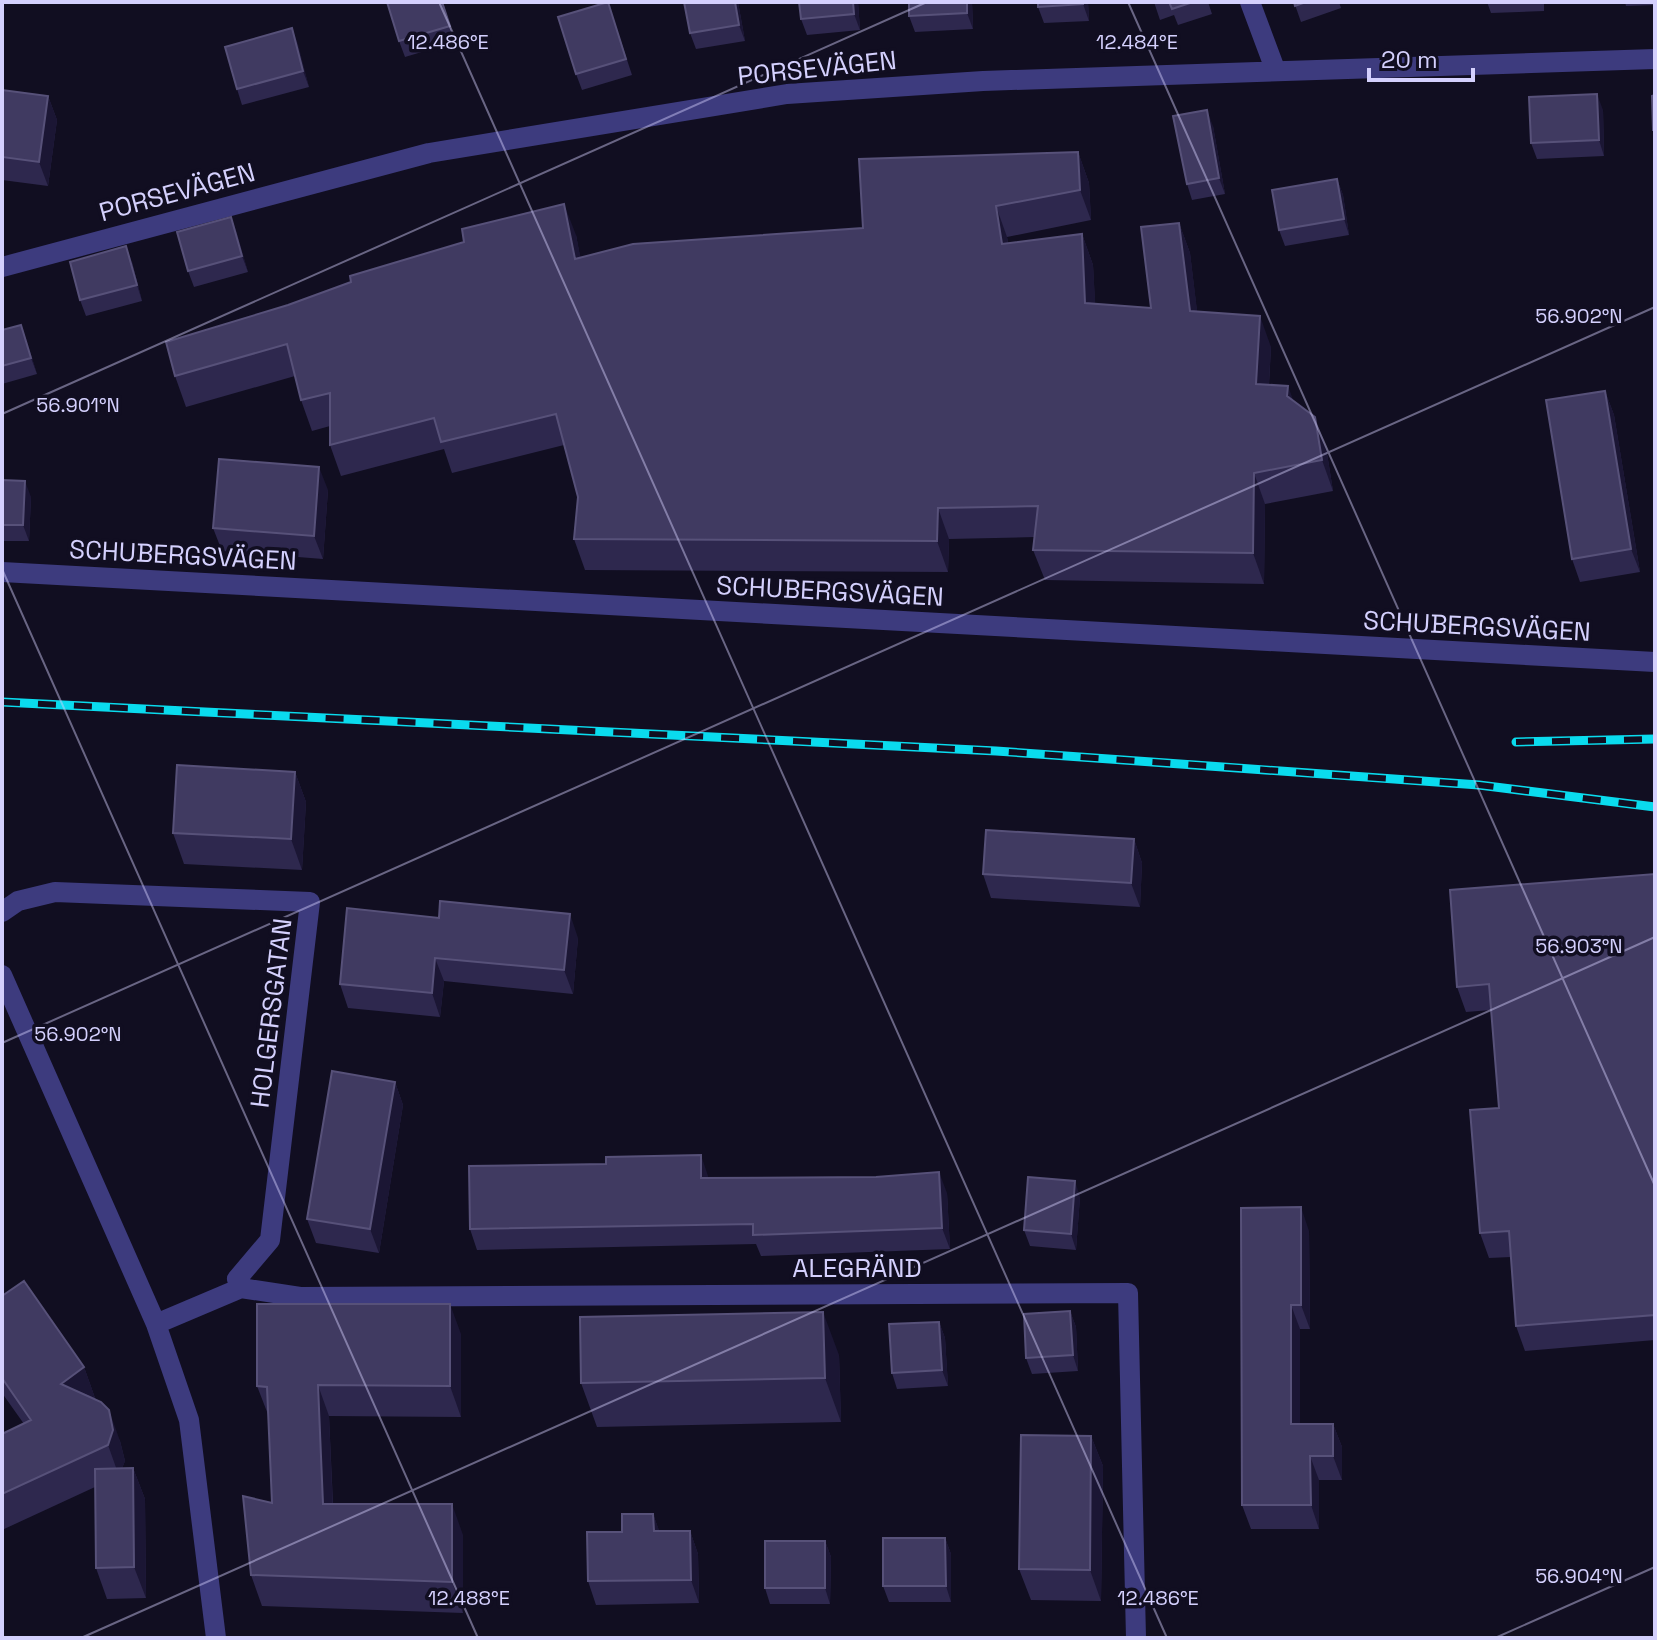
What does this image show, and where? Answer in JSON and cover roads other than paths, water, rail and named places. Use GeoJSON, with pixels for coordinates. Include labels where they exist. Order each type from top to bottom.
{"type":"FeatureCollection","features":[{"type":"Feature","properties":{"kind":"street"},"geometry":{"type":"LineString","coordinates":[[1250,2],[1275,69]]}},
{"type":"Feature","properties":{"kind":"street","name":"PORSEVÄGEN"},"geometry":{"type":"LineString","coordinates":[[2,267],[429,153],[756,99],[968,82],[1275,69],[1655,59]]}},
{"type":"Feature","properties":{"kind":"street","name":"SCHUBERGSVÄGEN"},"geometry":{"type":"LineString","coordinates":[[2,572],[1655,662]]}},
{"type":"Feature","properties":{"kind":"street","name":"HOLGERSGATAN"},"geometry":{"type":"LineString","coordinates":[[2,912],[18,901],[55,892],[310,902],[270,1240],[237,1279],[241,1288]]}},
{"type":"Feature","properties":{"kind":"street"},"geometry":{"type":"LineString","coordinates":[[2,975],[156,1324],[189,1420],[216,1638]]}},
{"type":"Feature","properties":{"kind":"street"},"geometry":{"type":"LineString","coordinates":[[156,1324],[241,1288]]}},
{"type":"Feature","properties":{"kind":"street","name":"ALEGRÄND"},"geometry":{"type":"LineString","coordinates":[[241,1288],[300,1297],[1128,1293],[1136,1638]]}},
{"type":"Feature","properties":{"kind":"railway"},"geometry":{"type":"LineString","coordinates":[[2,702],[996,751],[1479,785],[1655,807]]}},
{"type":"Feature","properties":{"kind":"railway"},"geometry":{"type":"LineString","coordinates":[[1516,742],[1655,739]]}}]}
